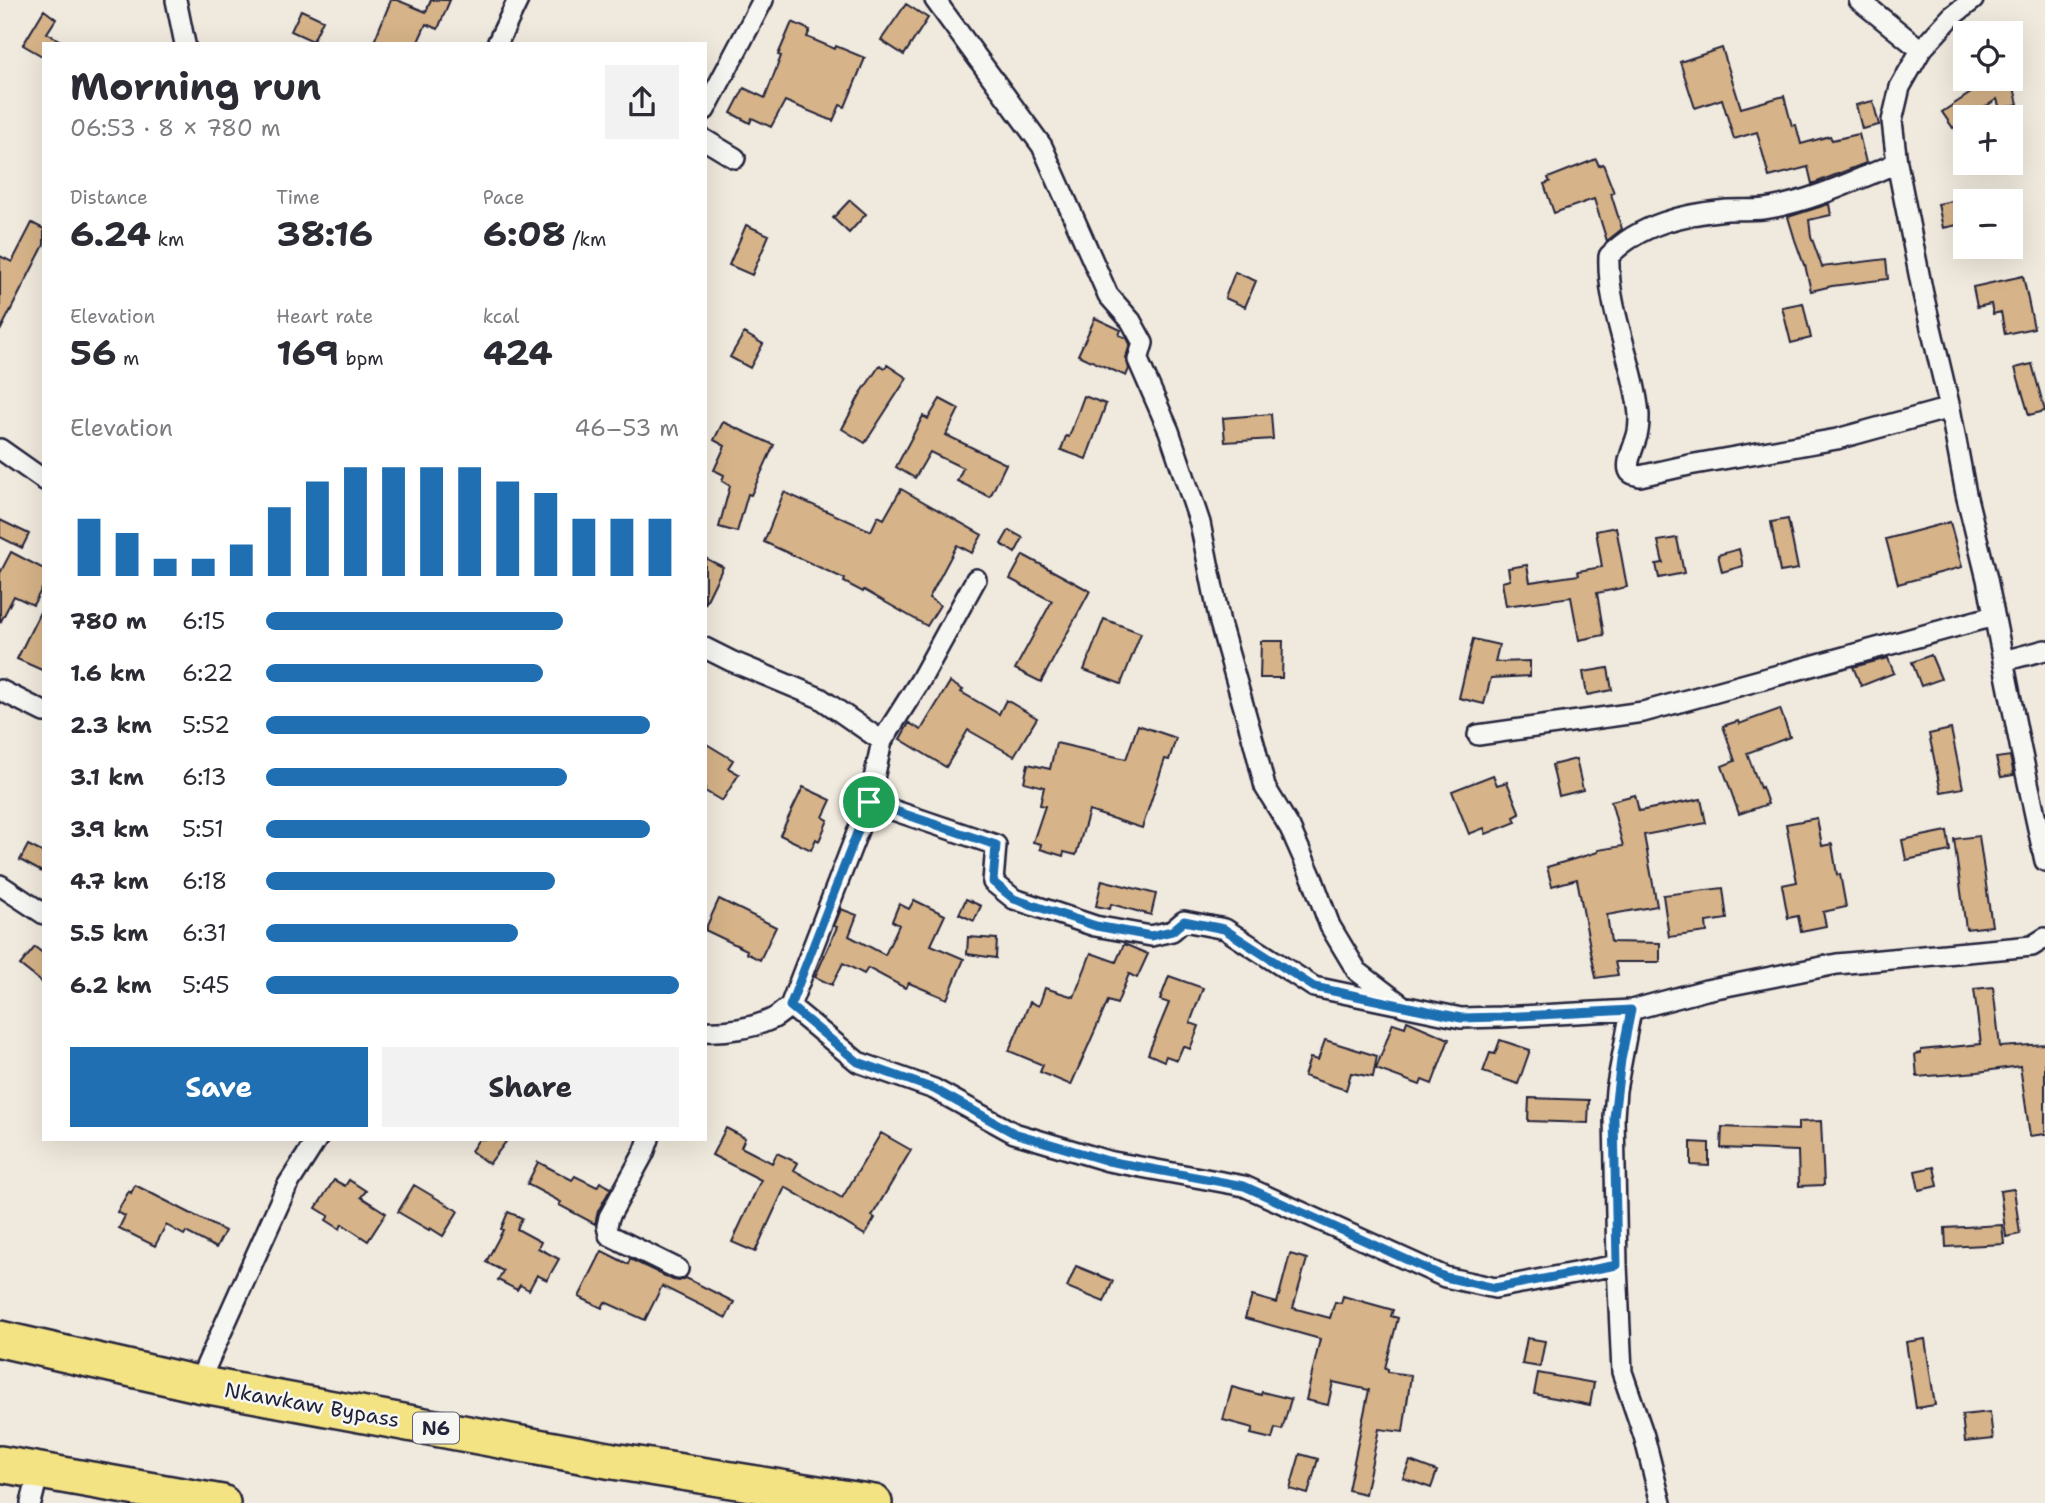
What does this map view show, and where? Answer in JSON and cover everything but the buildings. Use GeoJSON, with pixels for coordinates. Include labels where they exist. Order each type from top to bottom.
{"type":"FeatureCollection","features":[{"type":"Feature","properties":{"kind":"highway","name":"Nkawkaw Bypass"},"geometry":{"type":"LineString","coordinates":[[0,1339],[198,1384],[613,1461],[874,1503]]}},
{"type":"Feature","properties":{"kind":"highway"},"geometry":{"type":"LineString","coordinates":[[0,1464],[35,1487],[222,1503]]}},
{"type":"Feature","properties":{"kind":"street"},"geometry":{"type":"LineString","coordinates":[[176,0],[184,42]]}},
{"type":"Feature","properties":{"kind":"street"},"geometry":{"type":"LineString","coordinates":[[498,42],[518,0]]}},
{"type":"Feature","properties":{"kind":"street"},"geometry":{"type":"LineString","coordinates":[[707,106],[763,0]]}},
{"type":"Feature","properties":{"kind":"street"},"geometry":{"type":"LineString","coordinates":[[935,0],[1042,146],[1108,295],[1131,321],[1143,343],[1138,360],[1169,431],[1200,523],[1220,623],[1265,787],[1290,828],[1330,926],[1357,971],[1403,1006]]}},
{"type":"Feature","properties":{"kind":"street"},"geometry":{"type":"LineString","coordinates":[[1859,0],[1921,50]]}},
{"type":"Feature","properties":{"kind":"street"},"geometry":{"type":"LineString","coordinates":[[1973,0],[1952,16],[1921,50],[1900,87],[1892,121],[1897,163],[1923,294],[1987,579],[2045,861]]}},
{"type":"Feature","properties":{"kind":"street"},"geometry":{"type":"LineString","coordinates":[[707,141],[735,158]]}},
{"type":"Feature","properties":{"kind":"street"},"geometry":{"type":"LineString","coordinates":[[1897,163],[1838,187],[1768,209],[1688,215],[1656,225],[1630,238],[1609,256],[1616,320],[1636,389],[1639,418],[1628,464],[1630,472],[1640,476],[1837,439],[1950,408]]}},
{"type":"Feature","properties":{"kind":"street"},"geometry":{"type":"LineString","coordinates":[[0,449],[42,479]]}},
{"type":"Feature","properties":{"kind":"street"},"geometry":{"type":"LineString","coordinates":[[707,1031],[760,1024],[790,1006],[869,802],[882,741],[920,681],[976,579]]}},
{"type":"Feature","properties":{"kind":"street"},"geometry":{"type":"LineString","coordinates":[[1478,734],[1643,712],[1994,616]]}},
{"type":"Feature","properties":{"kind":"street"},"geometry":{"type":"LineString","coordinates":[[707,649],[820,698],[882,741]]}},
{"type":"Feature","properties":{"kind":"street"},"geometry":{"type":"LineString","coordinates":[[2003,661],[2045,650]]}},
{"type":"Feature","properties":{"kind":"street"},"geometry":{"type":"LineString","coordinates":[[0,690],[42,711]]}},
{"type":"Feature","properties":{"kind":"street"},"geometry":{"type":"LineString","coordinates":[[869,802],[996,845],[993,882],[1014,899],[1096,926],[1151,936],[1172,931],[1184,921],[1224,929],[1314,987],[1461,1018],[1631,1010],[1706,990],[1837,964],[2032,946],[2045,938]]}},
{"type":"Feature","properties":{"kind":"street"},"geometry":{"type":"LineString","coordinates":[[0,885],[42,913]]}},
{"type":"Feature","properties":{"kind":"street"},"geometry":{"type":"LineString","coordinates":[[790,1006],[858,1062],[934,1089],[1014,1133],[1108,1161],[1244,1186],[1445,1277],[1495,1288],[1617,1265]]}},
{"type":"Feature","properties":{"kind":"street"},"geometry":{"type":"LineString","coordinates":[[1631,1010],[1614,1117],[1622,1372],[1644,1436],[1661,1503]]}},
{"type":"Feature","properties":{"kind":"street"},"geometry":{"type":"LineString","coordinates":[[198,1384],[287,1186],[316,1141]]}},
{"type":"Feature","properties":{"kind":"street"},"geometry":{"type":"LineString","coordinates":[[648,1141],[609,1217],[609,1235],[678,1269]]}},
{"type":"Feature","properties":{"kind":"route"},"geometry":{"type":"LineString","coordinates":[[869,802],[996,845],[993,882],[1014,899],[1096,926],[1151,936],[1172,931],[1184,921],[1224,929],[1314,987],[1461,1018],[1631,1010],[1616,1090],[1614,1117],[1617,1265],[1495,1288],[1445,1277],[1244,1186],[1108,1161],[1014,1133],[934,1089],[858,1062],[790,1006],[869,802]]}}]}
